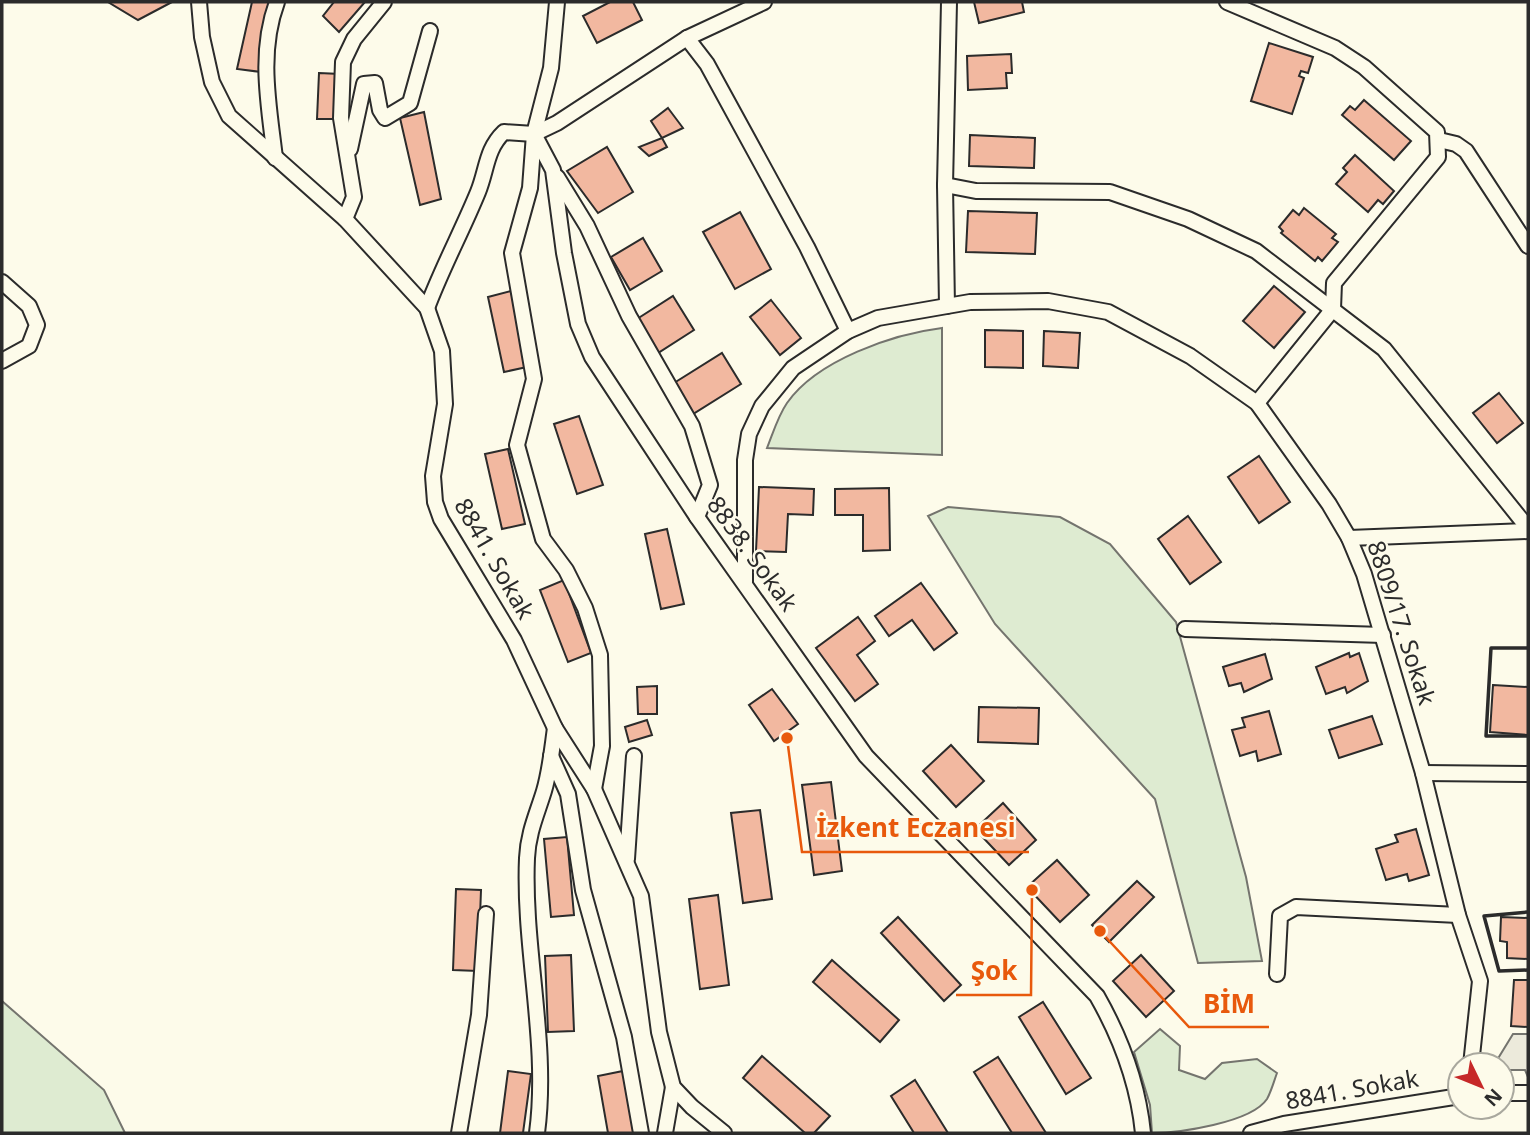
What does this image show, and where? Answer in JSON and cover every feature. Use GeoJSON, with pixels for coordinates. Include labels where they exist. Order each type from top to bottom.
{"type":"FeatureCollection","features":[{"type":"Feature","properties":{"kind":"street","name":"8841. Sokak"},"geometry":{"type":"LineString","coordinates":[[200,2],[212,82],[229,116],[345,219],[427,308],[442,351],[446,404],[433,476],[435,502],[441,519],[514,640],[555,728],[594,789],[641,896],[659,1032],[673,1087]]}},
{"type":"Feature","properties":{"kind":"street"},"geometry":{"type":"LineString","coordinates":[[275,158],[266,84],[266,50],[277,2]]}},
{"type":"Feature","properties":{"kind":"street"},"geometry":{"type":"LineString","coordinates":[[345,219],[354,197],[341,118],[343,62],[355,39],[384,2]]}},
{"type":"Feature","properties":{"kind":"street"},"geometry":{"type":"LineString","coordinates":[[556,2],[551,68],[534,134],[530,188],[512,253],[534,379],[517,445],[543,539],[571,579],[585,608],[600,654],[602,746],[594,789]]}},
{"type":"Feature","properties":{"kind":"street"},"geometry":{"type":"LineString","coordinates":[[427,308],[445,259],[479,191],[492,143],[504,132],[534,134],[557,123],[687,37],[764,2]]}},
{"type":"Feature","properties":{"kind":"street"},"geometry":{"type":"LineString","coordinates":[[947,306],[945,184],[949,2]]}},
{"type":"Feature","properties":{"kind":"street"},"geometry":{"type":"LineString","coordinates":[[1227,2],[1335,48],[1364,67],[1437,132],[1439,140],[1438,157],[1334,283],[1333,309],[1257,403]]}},
{"type":"Feature","properties":{"kind":"street"},"geometry":{"type":"LineString","coordinates":[[348,159],[364,84],[375,83],[380,110],[385,118],[410,103],[430,31]]}},
{"type":"Feature","properties":{"kind":"street"},"geometry":{"type":"LineString","coordinates":[[687,37],[714,76],[807,247],[848,331]]}},
{"type":"Feature","properties":{"kind":"street","name":"8838. Sokak"},"geometry":{"type":"LineString","coordinates":[[534,134],[553,170],[564,253],[578,324],[592,357],[697,517],[746,582],[866,756],[1076,970],[1097,996],[1113,1023],[1139,1094],[1143,1133]]}},
{"type":"Feature","properties":{"kind":"street"},"geometry":{"type":"LineString","coordinates":[[1439,140],[1455,144],[1466,151],[1528,246]]}},
{"type":"Feature","properties":{"kind":"street"},"geometry":{"type":"LineString","coordinates":[[553,170],[587,226],[629,316],[692,426],[710,485],[697,517]]}},
{"type":"Feature","properties":{"kind":"street"},"geometry":{"type":"LineString","coordinates":[[945,184],[976,191],[1110,192],[1188,219],[1256,250],[1384,349],[1528,530]]}},
{"type":"Feature","properties":{"kind":"street"},"geometry":{"type":"LineString","coordinates":[[2,282],[29,306],[37,325],[29,346],[2,361]]}},
{"type":"Feature","properties":{"kind":"street","name":"8809/17. Sokak"},"geometry":{"type":"LineString","coordinates":[[746,582],[745,460],[749,434],[762,406],[793,369],[848,331],[878,318],[970,302],[1048,301],[1108,312],[1190,356],[1257,403],[1349,538],[1383,635],[1423,773],[1458,915],[1480,981],[1472,1051]]}},
{"type":"Feature","properties":{"kind":"street"},"geometry":{"type":"LineString","coordinates":[[1349,538],[1528,530]]}},
{"type":"Feature","properties":{"kind":"street"},"geometry":{"type":"LineString","coordinates":[[1185,629],[1383,635]]}},
{"type":"Feature","properties":{"kind":"street"},"geometry":{"type":"LineString","coordinates":[[537,1133],[542,1095],[527,929],[527,859],[528,837],[545,789],[555,728]]}},
{"type":"Feature","properties":{"kind":"street"},"geometry":{"type":"LineString","coordinates":[[551,755],[568,794],[583,890],[624,1037],[641,1133]]}},
{"type":"Feature","properties":{"kind":"street"},"geometry":{"type":"LineString","coordinates":[[626,863],[634,756]]}},
{"type":"Feature","properties":{"kind":"street"},"geometry":{"type":"LineString","coordinates":[[1423,773],[1528,774]]}},
{"type":"Feature","properties":{"kind":"street"},"geometry":{"type":"LineString","coordinates":[[1277,974],[1280,916],[1296,907],[1458,915]]}},
{"type":"Feature","properties":{"kind":"street"},"geometry":{"type":"LineString","coordinates":[[459,1133],[479,1015],[486,914]]}},
{"type":"Feature","properties":{"kind":"street"},"geometry":{"type":"LineString","coordinates":[[665,1133],[673,1087]]}},
{"type":"Feature","properties":{"kind":"street"},"geometry":{"type":"LineString","coordinates":[[673,1087],[692,1107],[724,1133]]}},
{"type":"Feature","properties":{"kind":"street","name":"8841. Sokak"},"geometry":{"type":"LineString","coordinates":[[1251,1133],[1284,1124],[1446,1098]]}},
{"type":"Feature","properties":{"kind":"green space"},"geometry":{"type":"Polygon","coordinates":[[[942,328],[942,455],[767,448],[787,403],[817,374],[836,362],[879,343],[942,328]]]}},
{"type":"Feature","properties":{"kind":"green space"},"geometry":{"type":"Polygon","coordinates":[[[948,507],[1060,517],[1110,544],[1176,622],[1246,877],[1262,961],[1198,963],[1155,799],[995,624],[928,516],[948,507]]]}},
{"type":"Feature","properties":{"kind":"green space"},"geometry":{"type":"Polygon","coordinates":[[[2,1001],[104,1090],[125,1133],[2,1133],[2,1001]]]}},
{"type":"Feature","properties":{"kind":"green space"},"geometry":{"type":"Polygon","coordinates":[[[1160,1029],[1180,1046],[1179,1070],[1205,1079],[1222,1063],[1257,1059],[1277,1073],[1267,1099],[1259,1107],[1230,1120],[1196,1129],[1152,1133],[1150,1105],[1134,1052],[1160,1029]]]}},
{"type":"Feature","properties":{"kind":"shaded area"},"geometry":{"type":"Polygon","coordinates":[[[1513,1034],[1528,1034],[1528,1077],[1525,1070],[1516,1070],[1516,1051],[1503,1051],[1513,1034]]]}},
{"type":"Feature","properties":{"kind":"building"},"geometry":{"type":"Polygon","coordinates":[[[108,2],[172,2],[138,20],[108,2]]]}},
{"type":"Feature","properties":{"kind":"building"},"geometry":{"type":"Polygon","coordinates":[[[252,2],[275,2],[261,72],[237,69],[252,2]]]}},
{"type":"Feature","properties":{"kind":"building"},"geometry":{"type":"Polygon","coordinates":[[[334,2],[365,2],[339,32],[323,16],[334,2]]]}},
{"type":"Feature","properties":{"kind":"building"},"geometry":{"type":"Polygon","coordinates":[[[610,2],[633,2],[642,20],[597,43],[583,16],[610,2]]]}},
{"type":"Feature","properties":{"kind":"building"},"geometry":{"type":"Polygon","coordinates":[[[974,2],[1022,2],[1024,12],[979,23],[974,2]]]}},
{"type":"Feature","properties":{"kind":"building"},"geometry":{"type":"Polygon","coordinates":[[[1269,43],[1313,57],[1308,73],[1301,71],[1299,76],[1304,78],[1292,114],[1251,101],[1269,43]]]}},
{"type":"Feature","properties":{"kind":"building"},"geometry":{"type":"Polygon","coordinates":[[[1011,54],[1012,73],[1006,73],[1007,88],[968,90],[967,56],[1011,54]]]}},
{"type":"Feature","properties":{"kind":"building"},"geometry":{"type":"Polygon","coordinates":[[[319,73],[340,74],[337,119],[317,119],[319,73]]]}},
{"type":"Feature","properties":{"kind":"building"},"geometry":{"type":"Polygon","coordinates":[[[1364,100],[1411,141],[1394,160],[1342,115],[1350,106],[1355,110],[1364,100]]]}},
{"type":"Feature","properties":{"kind":"building"},"geometry":{"type":"Polygon","coordinates":[[[668,108],[683,128],[662,138],[651,121],[668,108]]]}},
{"type":"Feature","properties":{"kind":"building"},"geometry":{"type":"Polygon","coordinates":[[[424,112],[441,199],[420,205],[400,118],[424,112]]]}},
{"type":"Feature","properties":{"kind":"building"},"geometry":{"type":"Polygon","coordinates":[[[970,135],[1035,138],[1034,168],[969,166],[970,135]]]}},
{"type":"Feature","properties":{"kind":"building"},"geometry":{"type":"Polygon","coordinates":[[[662,138],[667,147],[649,156],[639,147],[662,138]]]}},
{"type":"Feature","properties":{"kind":"building"},"geometry":{"type":"Polygon","coordinates":[[[607,147],[633,192],[598,213],[567,171],[607,147]]]}},
{"type":"Feature","properties":{"kind":"building"},"geometry":{"type":"Polygon","coordinates":[[[1355,155],[1394,191],[1383,204],[1378,200],[1368,212],[1336,184],[1347,172],[1343,168],[1355,155]]]}},
{"type":"Feature","properties":{"kind":"building"},"geometry":{"type":"Polygon","coordinates":[[[1304,208],[1336,234],[1332,238],[1338,242],[1322,261],[1318,257],[1315,261],[1281,233],[1283,231],[1279,227],[1293,210],[1299,215],[1304,208]]]}},
{"type":"Feature","properties":{"kind":"building"},"geometry":{"type":"Polygon","coordinates":[[[968,211],[1037,213],[1035,254],[966,252],[968,211]]]}},
{"type":"Feature","properties":{"kind":"building"},"geometry":{"type":"Polygon","coordinates":[[[740,212],[771,269],[735,289],[703,232],[740,212]]]}},
{"type":"Feature","properties":{"kind":"building"},"geometry":{"type":"Polygon","coordinates":[[[643,238],[662,271],[630,290],[611,257],[643,238]]]}},
{"type":"Feature","properties":{"kind":"building"},"geometry":{"type":"Polygon","coordinates":[[[1274,286],[1305,312],[1274,348],[1243,321],[1274,286]]]}},
{"type":"Feature","properties":{"kind":"building"},"geometry":{"type":"Polygon","coordinates":[[[511,291],[527,367],[504,372],[488,297],[511,291]]]}},
{"type":"Feature","properties":{"kind":"building"},"geometry":{"type":"Polygon","coordinates":[[[673,296],[694,330],[658,353],[637,319],[673,296]]]}},
{"type":"Feature","properties":{"kind":"building"},"geometry":{"type":"Polygon","coordinates":[[[771,300],[801,338],[780,355],[750,317],[771,300]]]}},
{"type":"Feature","properties":{"kind":"building"},"geometry":{"type":"Polygon","coordinates":[[[985,330],[1023,331],[1023,368],[985,367],[985,330]]]}},
{"type":"Feature","properties":{"kind":"building"},"geometry":{"type":"Polygon","coordinates":[[[1044,331],[1080,333],[1078,368],[1043,366],[1044,331]]]}},
{"type":"Feature","properties":{"kind":"building"},"geometry":{"type":"Polygon","coordinates":[[[722,353],[741,384],[693,414],[674,383],[722,353]]]}},
{"type":"Feature","properties":{"kind":"building"},"geometry":{"type":"Polygon","coordinates":[[[1499,393],[1523,423],[1497,443],[1473,413],[1499,393]]]}},
{"type":"Feature","properties":{"kind":"building"},"geometry":{"type":"Polygon","coordinates":[[[579,416],[603,485],[577,494],[554,424],[579,416]]]}},
{"type":"Feature","properties":{"kind":"building"},"geometry":{"type":"Polygon","coordinates":[[[508,449],[525,524],[502,529],[485,454],[508,449]]]}},
{"type":"Feature","properties":{"kind":"building"},"geometry":{"type":"Polygon","coordinates":[[[1259,456],[1290,502],[1259,523],[1228,477],[1259,456]]]}},
{"type":"Feature","properties":{"kind":"building"},"geometry":{"type":"Polygon","coordinates":[[[759,487],[814,489],[813,515],[788,514],[786,552],[756,551],[759,487]]]}},
{"type":"Feature","properties":{"kind":"building"},"geometry":{"type":"Polygon","coordinates":[[[889,488],[890,550],[863,551],[863,515],[835,515],[835,489],[889,488]]]}},
{"type":"Feature","properties":{"kind":"building"},"geometry":{"type":"Polygon","coordinates":[[[1188,516],[1221,562],[1190,584],[1158,539],[1188,516]]]}},
{"type":"Feature","properties":{"kind":"building"},"geometry":{"type":"Polygon","coordinates":[[[667,529],[684,604],[661,609],[645,534],[667,529]]]}},
{"type":"Feature","properties":{"kind":"building"},"geometry":{"type":"Polygon","coordinates":[[[564,580],[591,653],[568,662],[540,590],[564,580]]]}},
{"type":"Feature","properties":{"kind":"building"},"geometry":{"type":"Polygon","coordinates":[[[921,583],[957,633],[934,650],[912,620],[889,636],[875,616],[921,583]]]}},
{"type":"Feature","properties":{"kind":"building"},"geometry":{"type":"Polygon","coordinates":[[[858,617],[875,641],[857,655],[878,684],[855,701],[816,648],[858,617]]]}},
{"type":"Feature","properties":{"kind":"building"},"geometry":{"type":"Polygon","coordinates":[[[1349,653],[1350,657],[1359,653],[1368,681],[1347,693],[1345,687],[1326,694],[1316,667],[1349,653]]]}},
{"type":"Feature","properties":{"kind":"building"},"geometry":{"type":"Polygon","coordinates":[[[1265,654],[1272,679],[1244,692],[1241,683],[1229,686],[1223,667],[1265,654]]]}},
{"type":"Feature","properties":{"kind":"building"},"geometry":{"type":"Polygon","coordinates":[[[1493,685],[1528,687],[1528,735],[1490,732],[1493,685]]]}},
{"type":"Feature","properties":{"kind":"building"},"geometry":{"type":"Polygon","coordinates":[[[657,686],[657,714],[638,714],[637,687],[657,686]]]}},
{"type":"Feature","properties":{"kind":"building"},"geometry":{"type":"Polygon","coordinates":[[[772,689],[798,724],[774,741],[749,705],[772,689]]]}},
{"type":"Feature","properties":{"kind":"building"},"geometry":{"type":"Polygon","coordinates":[[[979,707],[1039,708],[1038,744],[978,742],[979,707]]]}},
{"type":"Feature","properties":{"kind":"building"},"geometry":{"type":"Polygon","coordinates":[[[1269,711],[1281,754],[1258,761],[1256,751],[1240,756],[1232,730],[1245,727],[1242,718],[1269,711]]]}},
{"type":"Feature","properties":{"kind":"building"},"geometry":{"type":"Polygon","coordinates":[[[1372,716],[1382,744],[1339,758],[1329,730],[1372,716]]]}},
{"type":"Feature","properties":{"kind":"building"},"geometry":{"type":"Polygon","coordinates":[[[647,720],[652,735],[629,742],[625,727],[647,720]]]}},
{"type":"Feature","properties":{"kind":"building"},"geometry":{"type":"Polygon","coordinates":[[[951,745],[984,781],[956,807],[923,771],[951,745]]]}},
{"type":"Feature","properties":{"kind":"building"},"geometry":{"type":"Polygon","coordinates":[[[831,782],[842,871],[814,875],[802,785],[831,782]]]}},
{"type":"Feature","properties":{"kind":"building"},"geometry":{"type":"Polygon","coordinates":[[[1003,803],[1036,840],[1009,865],[975,829],[1003,803]]]}},
{"type":"Feature","properties":{"kind":"building"},"geometry":{"type":"Polygon","coordinates":[[[760,810],[772,899],[743,903],[731,813],[760,810]]]}},
{"type":"Feature","properties":{"kind":"building"},"geometry":{"type":"Polygon","coordinates":[[[1416,829],[1429,875],[1409,881],[1407,874],[1386,880],[1376,849],[1398,842],[1395,835],[1416,829]]]}},
{"type":"Feature","properties":{"kind":"building"},"geometry":{"type":"Polygon","coordinates":[[[567,837],[574,915],[551,917],[544,839],[567,837]]]}},
{"type":"Feature","properties":{"kind":"building"},"geometry":{"type":"Polygon","coordinates":[[[1057,860],[1089,895],[1060,922],[1027,887],[1057,860]]]}},
{"type":"Feature","properties":{"kind":"building"},"geometry":{"type":"Polygon","coordinates":[[[1137,881],[1154,897],[1109,942],[1092,925],[1137,881]]]}},
{"type":"Feature","properties":{"kind":"building"},"geometry":{"type":"Polygon","coordinates":[[[456,889],[481,890],[478,971],[453,970],[456,889]]]}},
{"type":"Feature","properties":{"kind":"building"},"geometry":{"type":"Polygon","coordinates":[[[718,895],[729,985],[700,989],[689,899],[718,895]]]}},
{"type":"Feature","properties":{"kind":"building"},"geometry":{"type":"Polygon","coordinates":[[[898,917],[961,985],[944,1001],[881,933],[898,917]]]}},
{"type":"Feature","properties":{"kind":"building"},"geometry":{"type":"Polygon","coordinates":[[[1501,917],[1528,918],[1528,959],[1507,958],[1507,942],[1500,941],[1501,917]]]}},
{"type":"Feature","properties":{"kind":"building"},"geometry":{"type":"Polygon","coordinates":[[[571,955],[574,1031],[548,1032],[545,956],[571,955]]]}},
{"type":"Feature","properties":{"kind":"building"},"geometry":{"type":"Polygon","coordinates":[[[1141,955],[1174,991],[1146,1017],[1113,981],[1141,955]]]}},
{"type":"Feature","properties":{"kind":"building"},"geometry":{"type":"Polygon","coordinates":[[[832,960],[899,1020],[880,1042],[813,982],[832,960]]]}},
{"type":"Feature","properties":{"kind":"building"},"geometry":{"type":"Polygon","coordinates":[[[1514,980],[1528,980],[1528,1027],[1511,1026],[1514,980]]]}},
{"type":"Feature","properties":{"kind":"building"},"geometry":{"type":"Polygon","coordinates":[[[1043,1002],[1091,1078],[1066,1094],[1019,1017],[1043,1002]]]}},
{"type":"Feature","properties":{"kind":"building"},"geometry":{"type":"Polygon","coordinates":[[[762,1056],[830,1116],[814,1133],[805,1133],[743,1078],[762,1056]]]}},
{"type":"Feature","properties":{"kind":"building"},"geometry":{"type":"Polygon","coordinates":[[[998,1057],[1046,1133],[1012,1133],[974,1072],[998,1057]]]}},
{"type":"Feature","properties":{"kind":"building"},"geometry":{"type":"Polygon","coordinates":[[[508,1071],[531,1074],[523,1133],[500,1133],[508,1071]]]}},
{"type":"Feature","properties":{"kind":"building"},"geometry":{"type":"Polygon","coordinates":[[[623,1071],[635,1133],[608,1133],[598,1076],[623,1071]]]}},
{"type":"Feature","properties":{"kind":"building"},"geometry":{"type":"Polygon","coordinates":[[[915,1080],[948,1133],[914,1133],[891,1096],[915,1080]]]}},
{"type":"Feature","properties":{"kind":"wall"},"geometry":{"type":"LineString","coordinates":[[1528,648],[1491,648],[1486,736],[1528,736]]}},
{"type":"Feature","properties":{"kind":"wall"},"geometry":{"type":"LineString","coordinates":[[1528,912],[1484,916],[1499,971],[1528,970]]}},
{"type":"Feature","properties":{"kind":"place","name":"İzkent Eczanesi"},"geometry":{"type":"Point","coordinates":[787,738]}},
{"type":"Feature","properties":{"kind":"place","name":"Şok"},"geometry":{"type":"Point","coordinates":[1032,890]}},
{"type":"Feature","properties":{"kind":"place","name":"BİM"},"geometry":{"type":"Point","coordinates":[1100,931]}}]}
